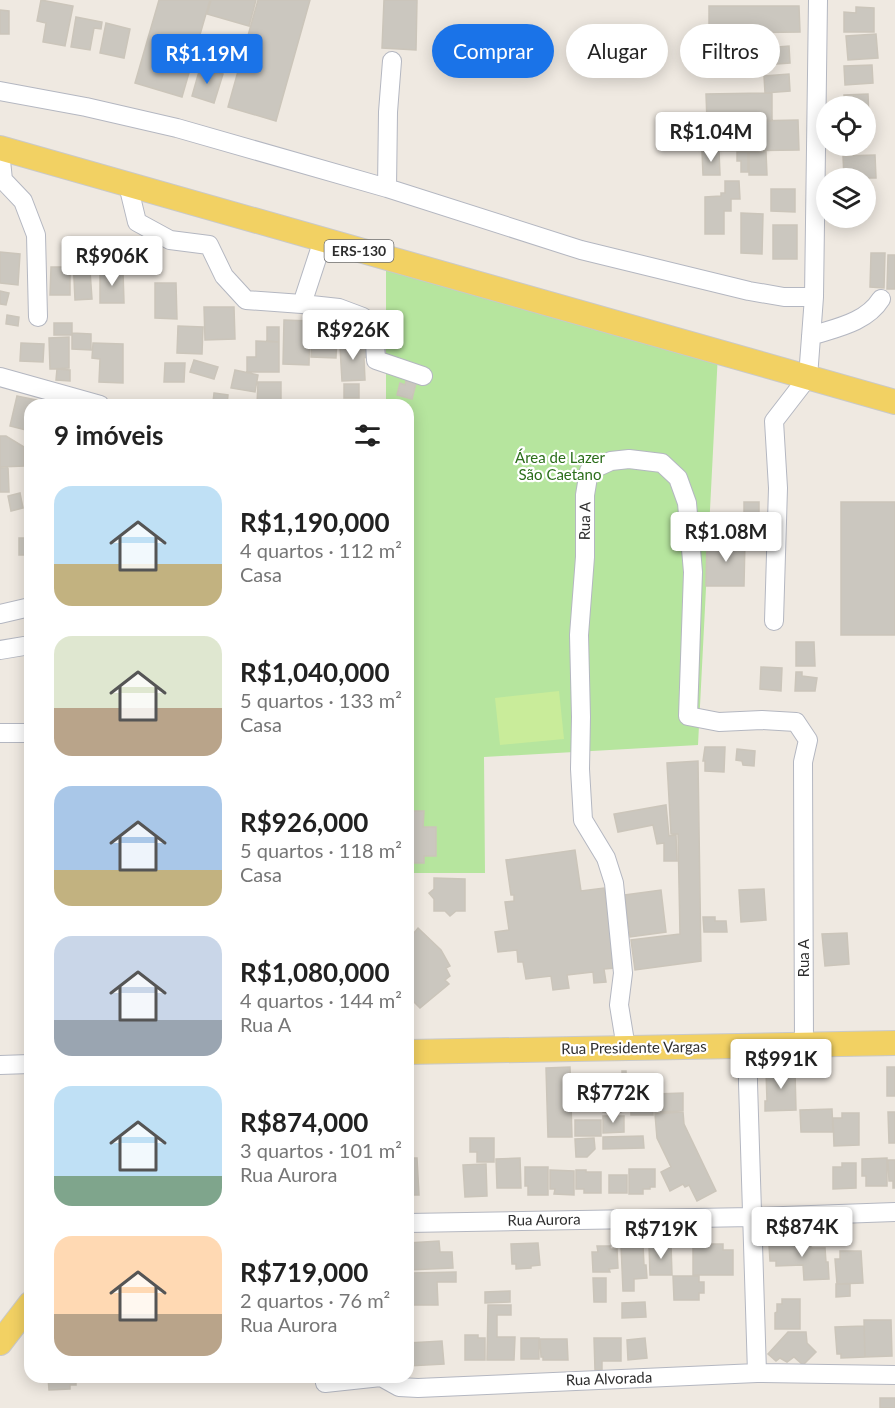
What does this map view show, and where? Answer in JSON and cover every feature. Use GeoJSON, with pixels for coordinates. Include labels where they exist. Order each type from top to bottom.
{"type":"FeatureCollection","features":[{"type":"Feature","properties":{"kind":"main road","name":"ERS-130"},"geometry":{"type":"LineString","coordinates":[[0,150],[895,402]]}},
{"type":"Feature","properties":{"kind":"main road","name":"Rua Presidente Vargas"},"geometry":{"type":"LineString","coordinates":[[414,1052],[895,1043]]}},
{"type":"Feature","properties":{"kind":"main road"},"geometry":{"type":"LineString","coordinates":[[0,1343],[24,1312]]}},
{"type":"Feature","properties":{"kind":"street"},"geometry":{"type":"LineString","coordinates":[[774,621],[778,488],[774,422],[808,377],[814,297],[818,0]]}},
{"type":"Feature","properties":{"kind":"street"},"geometry":{"type":"LineString","coordinates":[[387,188],[387,112],[392,61]]}},
{"type":"Feature","properties":{"kind":"street"},"geometry":{"type":"LineString","coordinates":[[0,91],[86,107],[177,128],[387,188],[581,250],[749,291],[784,297],[814,297]]}},
{"type":"Feature","properties":{"kind":"street"},"geometry":{"type":"LineString","coordinates":[[0,150],[3,180],[23,201],[36,235],[38,317]]}},
{"type":"Feature","properties":{"kind":"street"},"geometry":{"type":"LineString","coordinates":[[128,185],[137,222],[170,240],[209,245],[224,276],[246,300],[339,308],[363,317],[375,341],[376,360],[423,376]]}},
{"type":"Feature","properties":{"kind":"street"},"geometry":{"type":"LineString","coordinates":[[302,304],[323,240]]}},
{"type":"Feature","properties":{"kind":"street"},"geometry":{"type":"LineString","coordinates":[[811,336],[852,323],[877,306],[880,299]]}},
{"type":"Feature","properties":{"kind":"street"},"geometry":{"type":"LineString","coordinates":[[0,377],[79,399]]}},
{"type":"Feature","properties":{"kind":"street","name":"Rua A"},"geometry":{"type":"LineString","coordinates":[[626,1048],[619,1005],[623,973],[614,883],[606,858],[583,820],[580,769],[579,635],[585,557],[585,495],[589,471],[611,461],[629,459],[662,463],[678,478],[687,503],[693,572],[688,716],[719,722],[762,720],[796,722],[808,740],[803,762],[804,1045]]}},
{"type":"Feature","properties":{"kind":"street"},"geometry":{"type":"LineString","coordinates":[[0,614],[24,608]]}},
{"type":"Feature","properties":{"kind":"street"},"geometry":{"type":"LineString","coordinates":[[0,650],[24,646]]}},
{"type":"Feature","properties":{"kind":"street"},"geometry":{"type":"LineString","coordinates":[[0,733],[24,733]]}},
{"type":"Feature","properties":{"kind":"street"},"geometry":{"type":"LineString","coordinates":[[748,1046],[758,1373]]}},
{"type":"Feature","properties":{"kind":"street"},"geometry":{"type":"LineString","coordinates":[[0,1065],[24,1064]]}},
{"type":"Feature","properties":{"kind":"street","name":"Rua Aurora"},"geometry":{"type":"LineString","coordinates":[[414,1222],[752,1217],[895,1212]]}},
{"type":"Feature","properties":{"kind":"street","name":"Rua Alvorada"},"geometry":{"type":"LineString","coordinates":[[392,1383],[399,1387],[417,1388],[758,1373],[895,1375]]}},
{"type":"Feature","properties":{"kind":"green space","name":"Área de Lazer São Caetano"},"geometry":{"type":"Polygon","coordinates":[[[386,258],[718,353],[698,745],[484,757],[485,873],[414,873],[414,399],[386,399],[386,258]]]}},
{"type":"Feature","properties":{"kind":"green space"},"geometry":{"type":"Polygon","coordinates":[[[559,691],[564,739],[500,745],[495,698],[559,691]]]}},
{"type":"Feature","properties":{"kind":"building"},"geometry":{"type":"Polygon","coordinates":[[[41,0],[73,6],[65,46],[43,42],[46,23],[37,21],[41,0]]]}},
{"type":"Feature","properties":{"kind":"building"},"geometry":{"type":"Polygon","coordinates":[[[159,0],[210,0],[182,97],[135,83],[159,0]]]}},
{"type":"Feature","properties":{"kind":"building"},"geometry":{"type":"Polygon","coordinates":[[[211,0],[256,0],[249,26],[207,14],[211,0]]]}},
{"type":"Feature","properties":{"kind":"building"},"geometry":{"type":"Polygon","coordinates":[[[258,0],[310,0],[276,121],[228,107],[258,0]]]}},
{"type":"Feature","properties":{"kind":"building"},"geometry":{"type":"Polygon","coordinates":[[[384,0],[417,0],[416,50],[382,48],[384,0]]]}},
{"type":"Feature","properties":{"kind":"building"},"geometry":{"type":"Polygon","coordinates":[[[709,6],[799,6],[800,32],[780,32],[780,24],[709,24],[709,6]]]}},
{"type":"Feature","properties":{"kind":"building"},"geometry":{"type":"Polygon","coordinates":[[[856,7],[874,8],[874,32],[844,32],[844,12],[856,13],[856,7]]]}},
{"type":"Feature","properties":{"kind":"building"},"geometry":{"type":"Polygon","coordinates":[[[0,10],[9,11],[9,34],[0,34],[0,10]]]}},
{"type":"Feature","properties":{"kind":"building"},"geometry":{"type":"Polygon","coordinates":[[[76,17],[102,22],[101,29],[94,28],[90,50],[71,47],[76,17]]]}},
{"type":"Feature","properties":{"kind":"building"},"geometry":{"type":"Polygon","coordinates":[[[106,23],[130,29],[124,58],[100,53],[106,23]]]}},
{"type":"Feature","properties":{"kind":"building"},"geometry":{"type":"Polygon","coordinates":[[[876,34],[878,58],[848,60],[846,36],[876,34]]]}},
{"type":"Feature","properties":{"kind":"building"},"geometry":{"type":"Polygon","coordinates":[[[789,46],[790,63],[780,64],[780,47],[789,46]]]}},
{"type":"Feature","properties":{"kind":"building"},"geometry":{"type":"Polygon","coordinates":[[[872,65],[873,83],[845,85],[844,66],[872,65]]]}},
{"type":"Feature","properties":{"kind":"building"},"geometry":{"type":"Polygon","coordinates":[[[200,68],[223,74],[214,103],[192,96],[200,68]]]}},
{"type":"Feature","properties":{"kind":"building"},"geometry":{"type":"Polygon","coordinates":[[[789,74],[790,91],[765,93],[764,78],[780,78],[780,75],[789,74]]]}},
{"type":"Feature","properties":{"kind":"building"},"geometry":{"type":"Polygon","coordinates":[[[772,93],[772,121],[707,121],[706,94],[772,93]]]}},
{"type":"Feature","properties":{"kind":"building"},"geometry":{"type":"Polygon","coordinates":[[[868,94],[868,96],[844,96],[868,94]]]}},
{"type":"Feature","properties":{"kind":"building"},"geometry":{"type":"Polygon","coordinates":[[[798,120],[799,150],[702,151],[702,122],[798,120]]]}},
{"type":"Feature","properties":{"kind":"building"},"geometry":{"type":"Polygon","coordinates":[[[702,151],[719,151],[720,175],[703,175],[702,151]]]}},
{"type":"Feature","properties":{"kind":"building"},"geometry":{"type":"Polygon","coordinates":[[[737,152],[748,152],[748,172],[741,172],[741,161],[737,161],[737,152]]]}},
{"type":"Feature","properties":{"kind":"building"},"geometry":{"type":"Polygon","coordinates":[[[749,152],[766,152],[767,175],[749,175],[749,152]]]}},
{"type":"Feature","properties":{"kind":"building"},"geometry":{"type":"Polygon","coordinates":[[[843,156],[875,156],[876,168],[844,168],[843,156]]]}},
{"type":"Feature","properties":{"kind":"building"},"geometry":{"type":"Polygon","coordinates":[[[725,181],[739,181],[740,199],[731,199],[731,211],[724,211],[724,234],[705,234],[705,197],[721,196],[721,193],[725,193],[725,181]]]}},
{"type":"Feature","properties":{"kind":"building"},"geometry":{"type":"Polygon","coordinates":[[[771,189],[795,189],[795,212],[771,211],[771,189]]]}},
{"type":"Feature","properties":{"kind":"building"},"geometry":{"type":"Polygon","coordinates":[[[741,213],[763,214],[762,254],[741,253],[741,213]]]}},
{"type":"Feature","properties":{"kind":"building"},"geometry":{"type":"Polygon","coordinates":[[[773,225],[797,225],[797,259],[773,259],[773,225]]]}},
{"type":"Feature","properties":{"kind":"building"},"geometry":{"type":"Polygon","coordinates":[[[0,252],[20,254],[18,285],[0,283],[0,252]]]}},
{"type":"Feature","properties":{"kind":"building"},"geometry":{"type":"Polygon","coordinates":[[[871,253],[885,253],[884,288],[870,287],[871,253]]]}},
{"type":"Feature","properties":{"kind":"building"},"geometry":{"type":"Polygon","coordinates":[[[888,255],[895,255],[895,289],[887,289],[888,255]]]}},
{"type":"Feature","properties":{"kind":"building"},"geometry":{"type":"Polygon","coordinates":[[[89,256],[92,299],[75,300],[73,257],[89,256]]]}},
{"type":"Feature","properties":{"kind":"building"},"geometry":{"type":"Polygon","coordinates":[[[51,267],[70,267],[70,295],[50,295],[51,267]]]}},
{"type":"Feature","properties":{"kind":"building"},"geometry":{"type":"Polygon","coordinates":[[[100,271],[123,271],[124,303],[100,303],[100,271]]]}},
{"type":"Feature","properties":{"kind":"building"},"geometry":{"type":"Polygon","coordinates":[[[155,283],[176,283],[177,319],[155,318],[155,283]]]}},
{"type":"Feature","properties":{"kind":"building"},"geometry":{"type":"Polygon","coordinates":[[[0,291],[9,293],[6,305],[0,304],[0,291]]]}},
{"type":"Feature","properties":{"kind":"building"},"geometry":{"type":"Polygon","coordinates":[[[204,307],[234,307],[235,339],[205,340],[204,307]]]}},
{"type":"Feature","properties":{"kind":"building"},"geometry":{"type":"Polygon","coordinates":[[[7,315],[19,317],[18,326],[6,324],[7,315]]]}},
{"type":"Feature","properties":{"kind":"building"},"geometry":{"type":"Polygon","coordinates":[[[284,320],[310,321],[309,365],[283,364],[284,320]]]}},
{"type":"Feature","properties":{"kind":"building"},"geometry":{"type":"Polygon","coordinates":[[[54,323],[72,323],[72,335],[54,335],[54,323]]]}},
{"type":"Feature","properties":{"kind":"building"},"geometry":{"type":"Polygon","coordinates":[[[178,326],[203,327],[202,354],[177,353],[178,326]]]}},
{"type":"Feature","properties":{"kind":"building"},"geometry":{"type":"Polygon","coordinates":[[[267,327],[279,327],[279,342],[267,341],[267,327]]]}},
{"type":"Feature","properties":{"kind":"building"},"geometry":{"type":"Polygon","coordinates":[[[312,330],[337,331],[336,358],[311,357],[312,330]]]}},
{"type":"Feature","properties":{"kind":"building"},"geometry":{"type":"Polygon","coordinates":[[[72,333],[91,334],[91,350],[72,349],[72,333]]]}},
{"type":"Feature","properties":{"kind":"building"},"geometry":{"type":"Polygon","coordinates":[[[69,337],[69,368],[50,369],[49,338],[69,337]]]}},
{"type":"Feature","properties":{"kind":"building"},"geometry":{"type":"Polygon","coordinates":[[[256,341],[279,342],[279,372],[247,372],[247,357],[256,357],[256,341]]]}},
{"type":"Feature","properties":{"kind":"building"},"geometry":{"type":"Polygon","coordinates":[[[21,343],[44,344],[43,362],[20,361],[21,343]]]}},
{"type":"Feature","properties":{"kind":"building"},"geometry":{"type":"Polygon","coordinates":[[[93,343],[123,344],[123,383],[99,382],[100,359],[92,358],[93,343]]]}},
{"type":"Feature","properties":{"kind":"building"},"geometry":{"type":"Polygon","coordinates":[[[345,343],[367,343],[367,357],[364,358],[365,380],[342,381],[340,347],[346,347],[345,343]]]}},
{"type":"Feature","properties":{"kind":"building"},"geometry":{"type":"Polygon","coordinates":[[[194,360],[218,367],[214,379],[190,372],[194,360]]]}},
{"type":"Feature","properties":{"kind":"building"},"geometry":{"type":"Polygon","coordinates":[[[165,363],[185,363],[184,382],[164,382],[165,363]]]}},
{"type":"Feature","properties":{"kind":"building"},"geometry":{"type":"Polygon","coordinates":[[[57,369],[70,370],[70,381],[56,380],[57,369]]]}},
{"type":"Feature","properties":{"kind":"building"},"geometry":{"type":"Polygon","coordinates":[[[235,370],[258,375],[255,392],[231,388],[235,370]]]}},
{"type":"Feature","properties":{"kind":"building"},"geometry":{"type":"Polygon","coordinates":[[[406,381],[416,383],[412,399],[397,395],[400,383],[405,385],[406,381]]]}},
{"type":"Feature","properties":{"kind":"building"},"geometry":{"type":"Polygon","coordinates":[[[258,382],[281,382],[281,399],[257,399],[258,382]]]}},
{"type":"Feature","properties":{"kind":"building"},"geometry":{"type":"Polygon","coordinates":[[[344,384],[359,384],[359,398],[344,398],[344,384]]]}},
{"type":"Feature","properties":{"kind":"building"},"geometry":{"type":"Polygon","coordinates":[[[214,393],[228,395],[228,399],[213,399],[214,393]]]}},
{"type":"Feature","properties":{"kind":"building"},"geometry":{"type":"Polygon","coordinates":[[[17,396],[32,399],[24,399],[24,430],[10,426],[17,396]]]}},
{"type":"Feature","properties":{"kind":"building"},"geometry":{"type":"Polygon","coordinates":[[[0,436],[6,436],[24,447],[24,466],[0,467],[0,436]]]}},
{"type":"Feature","properties":{"kind":"building"},"geometry":{"type":"Polygon","coordinates":[[[8,467],[9,492],[0,492],[0,468],[8,467]]]}},
{"type":"Feature","properties":{"kind":"building"},"geometry":{"type":"Polygon","coordinates":[[[20,493],[23,508],[11,511],[8,496],[20,493]]]}},
{"type":"Feature","properties":{"kind":"building"},"geometry":{"type":"Polygon","coordinates":[[[744,502],[759,502],[759,521],[744,521],[744,502]]]}},
{"type":"Feature","properties":{"kind":"building"},"geometry":{"type":"Polygon","coordinates":[[[841,502],[895,502],[895,635],[841,635],[841,502]]]}},
{"type":"Feature","properties":{"kind":"building"},"geometry":{"type":"Polygon","coordinates":[[[19,538],[24,538],[24,555],[19,555],[19,538]]]}},
{"type":"Feature","properties":{"kind":"building"},"geometry":{"type":"Polygon","coordinates":[[[707,540],[745,540],[744,586],[706,586],[707,540]]]}},
{"type":"Feature","properties":{"kind":"building"},"geometry":{"type":"Polygon","coordinates":[[[796,642],[814,642],[815,666],[796,666],[796,642]]]}},
{"type":"Feature","properties":{"kind":"building"},"geometry":{"type":"Polygon","coordinates":[[[761,667],[782,668],[781,691],[760,689],[761,667]]]}},
{"type":"Feature","properties":{"kind":"building"},"geometry":{"type":"Polygon","coordinates":[[[796,672],[802,672],[802,676],[817,678],[815,691],[795,691],[796,672]]]}},
{"type":"Feature","properties":{"kind":"building"},"geometry":{"type":"Polygon","coordinates":[[[705,747],[725,747],[724,772],[705,771],[705,761],[703,761],[705,747]]]}},
{"type":"Feature","properties":{"kind":"building"},"geometry":{"type":"Polygon","coordinates":[[[737,749],[755,751],[754,766],[743,765],[742,761],[736,760],[737,749]]]}},
{"type":"Feature","properties":{"kind":"building"},"geometry":{"type":"Polygon","coordinates":[[[698,761],[701,961],[635,970],[631,940],[680,934],[678,834],[671,834],[667,763],[698,761]]]}},
{"type":"Feature","properties":{"kind":"building"},"geometry":{"type":"Polygon","coordinates":[[[666,805],[669,836],[676,835],[677,861],[664,861],[664,843],[657,844],[653,825],[618,832],[614,814],[666,805]]]}},
{"type":"Feature","properties":{"kind":"building"},"geometry":{"type":"Polygon","coordinates":[[[414,811],[424,811],[423,827],[436,827],[436,856],[424,856],[424,863],[414,863],[414,811]]]}},
{"type":"Feature","properties":{"kind":"building"},"geometry":{"type":"Polygon","coordinates":[[[575,850],[581,891],[604,888],[615,968],[604,969],[606,982],[594,983],[593,972],[567,975],[569,988],[553,990],[551,976],[526,979],[523,962],[518,962],[517,950],[498,952],[495,932],[509,930],[505,902],[514,901],[506,860],[575,850]]]}},
{"type":"Feature","properties":{"kind":"building"},"geometry":{"type":"Polygon","coordinates":[[[434,878],[465,879],[465,911],[456,911],[450,916],[445,911],[434,911],[434,899],[429,893],[434,889],[434,878]]]}},
{"type":"Feature","properties":{"kind":"building"},"geometry":{"type":"Polygon","coordinates":[[[764,889],[766,920],[741,922],[739,890],[764,889]]]}},
{"type":"Feature","properties":{"kind":"building"},"geometry":{"type":"Polygon","coordinates":[[[661,890],[666,932],[630,937],[625,895],[661,890]]]}},
{"type":"Feature","properties":{"kind":"building"},"geometry":{"type":"Polygon","coordinates":[[[703,917],[715,917],[715,921],[726,921],[727,932],[704,932],[703,917]]]}},
{"type":"Feature","properties":{"kind":"building"},"geometry":{"type":"Polygon","coordinates":[[[418,928],[441,950],[450,966],[446,968],[450,976],[445,980],[449,984],[420,1008],[414,1002],[414,933],[418,928]]]}},
{"type":"Feature","properties":{"kind":"building"},"geometry":{"type":"Polygon","coordinates":[[[847,933],[849,964],[825,966],[822,934],[847,933]]]}},
{"type":"Feature","properties":{"kind":"building"},"geometry":{"type":"Polygon","coordinates":[[[570,1067],[572,1137],[548,1137],[546,1068],[570,1067]]]}},
{"type":"Feature","properties":{"kind":"building"},"geometry":{"type":"Polygon","coordinates":[[[771,1067],[788,1067],[788,1072],[795,1071],[796,1110],[765,1111],[766,1071],[771,1071],[771,1067]]]}},
{"type":"Feature","properties":{"kind":"building"},"geometry":{"type":"Polygon","coordinates":[[[887,1067],[895,1067],[895,1096],[887,1096],[887,1067]]]}},
{"type":"Feature","properties":{"kind":"building"},"geometry":{"type":"Polygon","coordinates":[[[622,1071],[626,1071],[627,1105],[620,1105],[621,1112],[603,1112],[602,1079],[622,1078],[622,1071]]]}},
{"type":"Feature","properties":{"kind":"building"},"geometry":{"type":"Polygon","coordinates":[[[574,1080],[589,1080],[597,1087],[598,1106],[575,1106],[574,1080]]]}},
{"type":"Feature","properties":{"kind":"building"},"geometry":{"type":"Polygon","coordinates":[[[630,1082],[646,1082],[647,1088],[652,1088],[653,1115],[631,1115],[630,1082]]]}},
{"type":"Feature","properties":{"kind":"building"},"geometry":{"type":"Polygon","coordinates":[[[683,1093],[683,1111],[655,1112],[655,1094],[683,1093]]]}},
{"type":"Feature","properties":{"kind":"building"},"geometry":{"type":"Polygon","coordinates":[[[832,1109],[833,1132],[801,1132],[800,1110],[832,1109]]]}},
{"type":"Feature","properties":{"kind":"building"},"geometry":{"type":"Polygon","coordinates":[[[683,1112],[684,1124],[716,1191],[697,1201],[689,1185],[685,1187],[683,1184],[670,1191],[661,1172],[671,1167],[657,1138],[655,1114],[683,1112]]]}},
{"type":"Feature","properties":{"kind":"building"},"geometry":{"type":"Polygon","coordinates":[[[888,1112],[895,1112],[895,1143],[889,1143],[888,1112]]]}},
{"type":"Feature","properties":{"kind":"building"},"geometry":{"type":"Polygon","coordinates":[[[842,1113],[859,1113],[859,1145],[834,1146],[833,1118],[842,1118],[842,1113]]]}},
{"type":"Feature","properties":{"kind":"building"},"geometry":{"type":"Polygon","coordinates":[[[603,1116],[624,1116],[624,1132],[603,1133],[603,1116]]]}},
{"type":"Feature","properties":{"kind":"building"},"geometry":{"type":"Polygon","coordinates":[[[575,1120],[601,1120],[601,1136],[575,1136],[575,1120]]]}},
{"type":"Feature","properties":{"kind":"building"},"geometry":{"type":"Polygon","coordinates":[[[643,1136],[644,1148],[603,1149],[603,1137],[643,1136]]]}},
{"type":"Feature","properties":{"kind":"building"},"geometry":{"type":"Polygon","coordinates":[[[470,1138],[494,1138],[494,1162],[477,1162],[477,1152],[470,1152],[470,1138]]]}},
{"type":"Feature","properties":{"kind":"building"},"geometry":{"type":"Polygon","coordinates":[[[594,1138],[595,1149],[587,1157],[576,1157],[575,1139],[594,1138]]]}},
{"type":"Feature","properties":{"kind":"building"},"geometry":{"type":"Polygon","coordinates":[[[414,1158],[417,1158],[419,1195],[414,1195],[414,1158]]]}},
{"type":"Feature","properties":{"kind":"building"},"geometry":{"type":"Polygon","coordinates":[[[520,1158],[521,1188],[497,1188],[496,1159],[520,1158]]]}},
{"type":"Feature","properties":{"kind":"building"},"geometry":{"type":"Polygon","coordinates":[[[887,1158],[887,1186],[866,1186],[866,1176],[862,1176],[862,1159],[887,1158]]]}},
{"type":"Feature","properties":{"kind":"building"},"geometry":{"type":"Polygon","coordinates":[[[888,1160],[895,1160],[895,1188],[893,1188],[893,1181],[889,1181],[888,1160]]]}},
{"type":"Feature","properties":{"kind":"building"},"geometry":{"type":"Polygon","coordinates":[[[842,1163],[856,1163],[856,1188],[833,1189],[833,1167],[842,1167],[842,1163]]]}},
{"type":"Feature","properties":{"kind":"building"},"geometry":{"type":"Polygon","coordinates":[[[486,1164],[487,1196],[465,1197],[463,1165],[486,1164]]]}},
{"type":"Feature","properties":{"kind":"building"},"geometry":{"type":"Polygon","coordinates":[[[525,1167],[548,1167],[548,1195],[528,1195],[528,1186],[525,1186],[525,1167]]]}},
{"type":"Feature","properties":{"kind":"building"},"geometry":{"type":"Polygon","coordinates":[[[629,1169],[655,1169],[655,1187],[643,1189],[643,1194],[629,1194],[629,1169]]]}},
{"type":"Feature","properties":{"kind":"building"},"geometry":{"type":"Polygon","coordinates":[[[550,1170],[574,1171],[574,1195],[554,1194],[555,1189],[550,1189],[550,1170]]]}},
{"type":"Feature","properties":{"kind":"building"},"geometry":{"type":"Polygon","coordinates":[[[576,1170],[601,1172],[601,1193],[584,1193],[584,1189],[576,1189],[576,1170]]]}},
{"type":"Feature","properties":{"kind":"building"},"geometry":{"type":"Polygon","coordinates":[[[609,1175],[627,1175],[627,1193],[609,1193],[609,1175]]]}},
{"type":"Feature","properties":{"kind":"building"},"geometry":{"type":"Polygon","coordinates":[[[810,1238],[811,1248],[825,1248],[829,1279],[804,1280],[803,1265],[776,1266],[776,1261],[770,1261],[769,1245],[790,1244],[790,1239],[810,1238]]]}},
{"type":"Feature","properties":{"kind":"building"},"geometry":{"type":"Polygon","coordinates":[[[439,1241],[440,1252],[452,1252],[453,1268],[414,1270],[414,1243],[439,1241]]]}},
{"type":"Feature","properties":{"kind":"building"},"geometry":{"type":"Polygon","coordinates":[[[538,1243],[540,1265],[516,1269],[516,1264],[512,1264],[511,1244],[538,1243]]]}},
{"type":"Feature","properties":{"kind":"building"},"geometry":{"type":"Polygon","coordinates":[[[671,1244],[672,1275],[650,1275],[649,1245],[671,1244]]]}},
{"type":"Feature","properties":{"kind":"building"},"geometry":{"type":"Polygon","coordinates":[[[693,1244],[723,1244],[723,1250],[733,1250],[733,1275],[693,1275],[693,1244]]]}},
{"type":"Feature","properties":{"kind":"building"},"geometry":{"type":"Polygon","coordinates":[[[621,1245],[643,1245],[647,1278],[634,1279],[634,1291],[623,1291],[621,1245]]]}},
{"type":"Feature","properties":{"kind":"building"},"geometry":{"type":"Polygon","coordinates":[[[597,1246],[610,1246],[610,1249],[617,1249],[618,1268],[609,1269],[610,1272],[593,1272],[592,1252],[598,1252],[597,1246]]]}},
{"type":"Feature","properties":{"kind":"building"},"geometry":{"type":"Polygon","coordinates":[[[840,1251],[861,1251],[863,1283],[837,1284],[835,1259],[840,1259],[840,1251]]]}},
{"type":"Feature","properties":{"kind":"building"},"geometry":{"type":"Polygon","coordinates":[[[456,1272],[456,1282],[437,1282],[438,1305],[414,1305],[414,1273],[456,1272]]]}},
{"type":"Feature","properties":{"kind":"building"},"geometry":{"type":"Polygon","coordinates":[[[673,1276],[699,1276],[699,1282],[704,1282],[704,1293],[699,1293],[699,1300],[674,1300],[673,1276]]]}},
{"type":"Feature","properties":{"kind":"building"},"geometry":{"type":"Polygon","coordinates":[[[593,1278],[606,1278],[606,1302],[594,1302],[593,1278]]]}},
{"type":"Feature","properties":{"kind":"building"},"geometry":{"type":"Polygon","coordinates":[[[836,1284],[850,1284],[850,1296],[836,1297],[836,1284]]]}},
{"type":"Feature","properties":{"kind":"building"},"geometry":{"type":"Polygon","coordinates":[[[510,1291],[510,1302],[485,1303],[485,1292],[510,1291]]]}},
{"type":"Feature","properties":{"kind":"building"},"geometry":{"type":"Polygon","coordinates":[[[782,1299],[800,1299],[800,1329],[775,1329],[777,1304],[782,1304],[782,1299]]]}},
{"type":"Feature","properties":{"kind":"building"},"geometry":{"type":"Polygon","coordinates":[[[645,1302],[646,1317],[622,1318],[622,1303],[645,1302]]]}},
{"type":"Feature","properties":{"kind":"building"},"geometry":{"type":"Polygon","coordinates":[[[488,1305],[511,1305],[511,1315],[497,1315],[497,1337],[515,1337],[514,1360],[487,1360],[488,1305]]]}},
{"type":"Feature","properties":{"kind":"building"},"geometry":{"type":"Polygon","coordinates":[[[864,1320],[891,1320],[892,1356],[865,1357],[864,1320]]]}},
{"type":"Feature","properties":{"kind":"building"},"geometry":{"type":"Polygon","coordinates":[[[864,1326],[865,1357],[841,1358],[841,1354],[837,1354],[835,1327],[864,1326]]]}},
{"type":"Feature","properties":{"kind":"building"},"geometry":{"type":"Polygon","coordinates":[[[788,1332],[806,1332],[807,1343],[816,1352],[803,1365],[794,1357],[787,1362],[780,1358],[776,1361],[768,1354],[788,1332]]]}},
{"type":"Feature","properties":{"kind":"building"},"geometry":{"type":"Polygon","coordinates":[[[465,1335],[478,1335],[478,1338],[485,1338],[485,1360],[465,1360],[465,1335]]]}},
{"type":"Feature","properties":{"kind":"building"},"geometry":{"type":"Polygon","coordinates":[[[521,1338],[539,1338],[539,1359],[521,1359],[521,1338]]]}},
{"type":"Feature","properties":{"kind":"building"},"geometry":{"type":"Polygon","coordinates":[[[594,1338],[621,1338],[621,1361],[602,1361],[602,1370],[595,1370],[594,1338]]]}},
{"type":"Feature","properties":{"kind":"building"},"geometry":{"type":"Polygon","coordinates":[[[645,1338],[647,1358],[628,1360],[627,1340],[645,1338]]]}},
{"type":"Feature","properties":{"kind":"building"},"geometry":{"type":"Polygon","coordinates":[[[540,1339],[567,1339],[568,1360],[543,1360],[540,1339]]]}},
{"type":"Feature","properties":{"kind":"building"},"geometry":{"type":"Polygon","coordinates":[[[442,1341],[444,1364],[414,1366],[414,1343],[442,1341]]]}},
{"type":"Feature","properties":{"kind":"building"},"geometry":{"type":"Polygon","coordinates":[[[48,1383],[76,1383],[76,1385],[70,1385],[70,1389],[49,1390],[48,1383]]]}},
{"type":"Feature","properties":{"kind":"building"},"geometry":{"type":"Polygon","coordinates":[[[880,1398],[895,1398],[895,1408],[880,1408],[880,1398]]]}}]}
